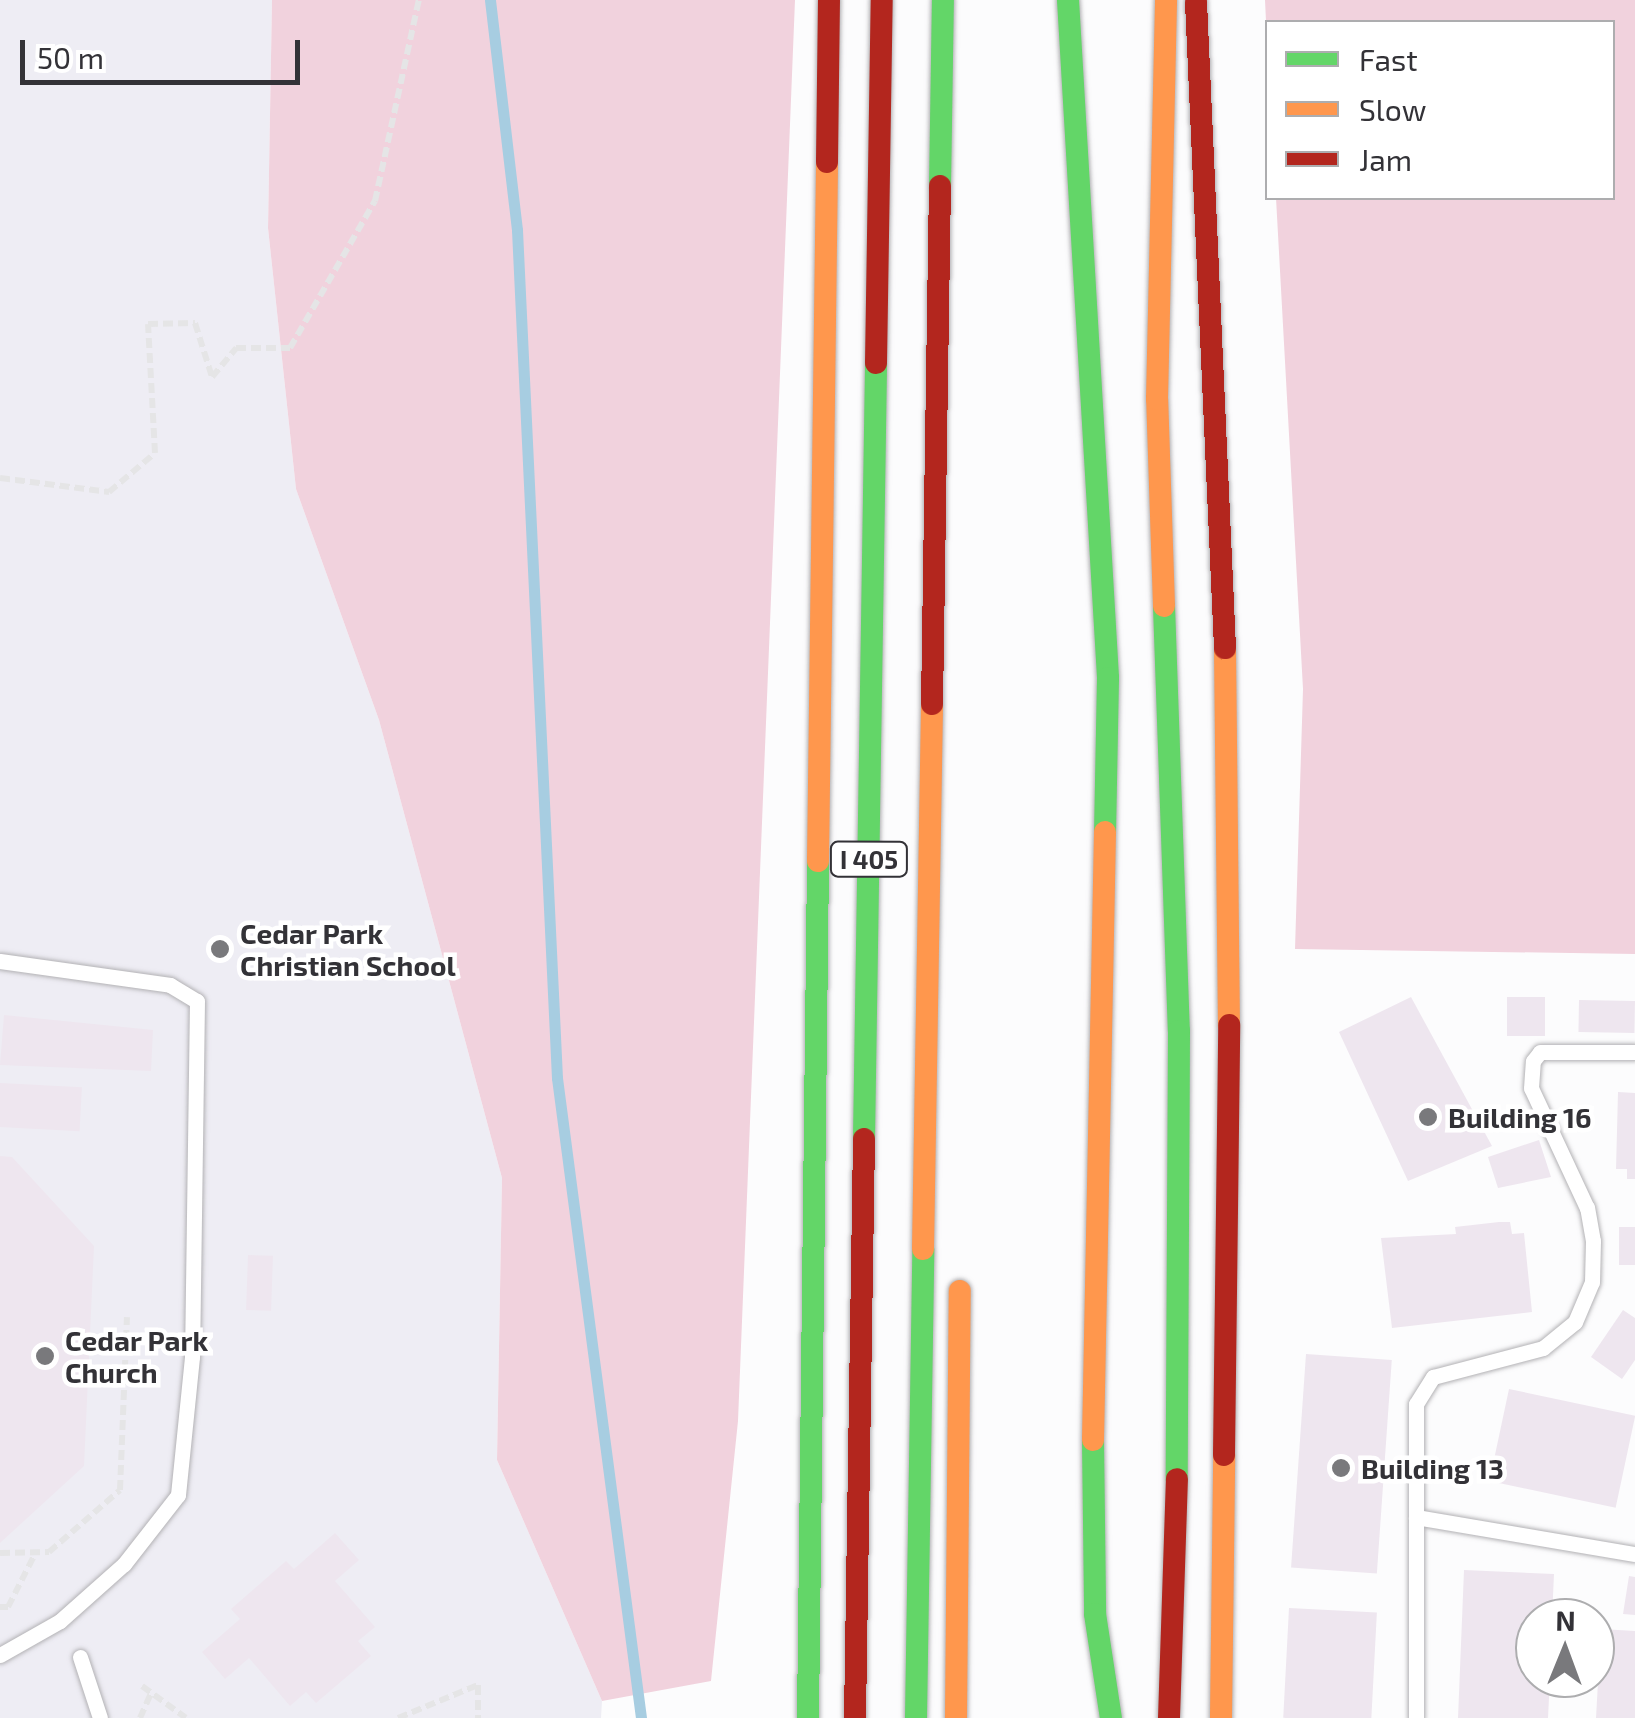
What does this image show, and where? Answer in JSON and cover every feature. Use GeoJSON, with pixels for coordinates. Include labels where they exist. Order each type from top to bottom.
{"type":"FeatureCollection","features":[{"type":"Feature","properties":{"kind":"highway","name":"I 405"},"geometry":{"type":"LineString","coordinates":[[808,1718],[828,0]]}},
{"type":"Feature","properties":{"kind":"highway","name":"I 405"},"geometry":{"type":"LineString","coordinates":[[855,1718],[882,0]]}},
{"type":"Feature","properties":{"kind":"highway","name":"I 405"},"geometry":{"type":"LineString","coordinates":[[916,1718],[943,0]]}},
{"type":"Feature","properties":{"kind":"highway"},"geometry":{"type":"LineString","coordinates":[[1068,0],[1108,678],[1091,1528],[1095,1614],[1111,1718]]}},
{"type":"Feature","properties":{"kind":"highway"},"geometry":{"type":"LineString","coordinates":[[1166,0],[1157,399],[1179,1031],[1178,1440],[1169,1718]]}},
{"type":"Feature","properties":{"kind":"highway"},"geometry":{"type":"LineString","coordinates":[[1196,0],[1225,649],[1230,942],[1220,1718]]}},
{"type":"Feature","properties":{"kind":"highway"},"geometry":{"type":"LineString","coordinates":[[956,1718],[961,1265]]}},
{"type":"Feature","properties":{"kind":"highway"},"geometry":{"type":"LineString","coordinates":[[794,1718],[812,1508]]}},
{"type":"Feature","properties":{"kind":"lane"},"geometry":{"type":"LineString","coordinates":[[0,961],[170,985],[197,1001],[197,1054],[192,1358],[178,1495],[111,1576],[60,1621],[0,1655]]}},
{"type":"Feature","properties":{"kind":"lane"},"geometry":{"type":"LineString","coordinates":[[1416,1718],[1413,1420],[1432,1377],[1543,1348],[1575,1322],[1592,1282],[1587,1208],[1531,1088],[1533,1061],[1540,1052],[1635,1052]]}},
{"type":"Feature","properties":{"kind":"lane"},"geometry":{"type":"LineString","coordinates":[[1416,1518],[1635,1554]]}},
{"type":"Feature","properties":{"kind":"lane"},"geometry":{"type":"LineString","coordinates":[[80,1656],[100,1718]]}},
{"type":"Feature","properties":{"kind":"path"},"geometry":{"type":"LineString","coordinates":[[0,478],[109,492],[155,453],[148,324],[195,323],[212,377],[236,348],[290,348],[375,201],[419,0]]}},
{"type":"Feature","properties":{"kind":"path"},"geometry":{"type":"LineString","coordinates":[[0,1553],[36,1554],[51,1550],[120,1490],[127,1317]]}},
{"type":"Feature","properties":{"kind":"path"},"geometry":{"type":"LineString","coordinates":[[0,1606],[8,1607],[36,1554]]}},
{"type":"Feature","properties":{"kind":"path"},"geometry":{"type":"LineString","coordinates":[[142,1686],[186,1718]]}},
{"type":"Feature","properties":{"kind":"path"},"geometry":{"type":"LineString","coordinates":[[398,1718],[478,1686],[478,1718]]}},
{"type":"Feature","properties":{"kind":"path"},"geometry":{"type":"LineString","coordinates":[[140,1718],[150,1693]]}},
{"type":"Feature","properties":{"kind":"shaded area","name":"Cedar Park Christian School"},"geometry":{"type":"Polygon","coordinates":[[[0,0],[272,0],[268,228],[296,489],[379,720],[502,1178],[497,1460],[602,1701],[601,1718],[0,1718],[0,0]]]}},
{"type":"Feature","properties":{"kind":"shaded area"},"geometry":{"type":"Polygon","coordinates":[[[272,0],[795,0],[738,1421],[711,1681],[602,1701],[497,1460],[502,1178],[379,720],[296,489],[268,228],[272,0]]]}},
{"type":"Feature","properties":{"kind":"shaded area"},"geometry":{"type":"Polygon","coordinates":[[[1265,0],[1635,0],[1635,954],[1295,949],[1303,689],[1276,200],[1615,200],[1615,20],[1266,20],[1265,0]]]}},
{"type":"Feature","properties":{"kind":"building","name":"Building 16"},"geometry":{"type":"Polygon","coordinates":[[[1411,997],[1492,1146],[1408,1181],[1339,1032],[1411,997]]]}},
{"type":"Feature","properties":{"kind":"building"},"geometry":{"type":"Polygon","coordinates":[[[1507,997],[1545,997],[1545,1036],[1507,1036],[1507,997]]]}},
{"type":"Feature","properties":{"kind":"building"},"geometry":{"type":"Polygon","coordinates":[[[1579,1000],[1635,1001],[1634,1033],[1578,1032],[1579,1000]]]}},
{"type":"Feature","properties":{"kind":"building"},"geometry":{"type":"Polygon","coordinates":[[[4,1015],[153,1030],[151,1071],[0,1065],[4,1015]]]}},
{"type":"Feature","properties":{"kind":"building"},"geometry":{"type":"Polygon","coordinates":[[[0,1083],[82,1087],[80,1131],[0,1127],[0,1083]]]}},
{"type":"Feature","properties":{"kind":"building"},"geometry":{"type":"Polygon","coordinates":[[[1618,1092],[1635,1093],[1635,1179],[1627,1179],[1627,1169],[1616,1169],[1618,1092]]]}},
{"type":"Feature","properties":{"kind":"building"},"geometry":{"type":"Polygon","coordinates":[[[1539,1140],[1551,1177],[1498,1188],[1488,1157],[1539,1140]]]}},
{"type":"Feature","properties":{"kind":"building","name":"Cedar Park Church"},"geometry":{"type":"Polygon","coordinates":[[[0,1156],[12,1157],[94,1246],[84,1466],[0,1543],[0,1156]]]}},
{"type":"Feature","properties":{"kind":"building"},"geometry":{"type":"Polygon","coordinates":[[[1510,1222],[1512,1234],[1524,1233],[1532,1312],[1392,1328],[1381,1238],[1456,1234],[1455,1227],[1510,1222]]]}},
{"type":"Feature","properties":{"kind":"building"},"geometry":{"type":"Polygon","coordinates":[[[1619,1227],[1635,1227],[1635,1265],[1619,1265],[1619,1227]]]}},
{"type":"Feature","properties":{"kind":"building"},"geometry":{"type":"Polygon","coordinates":[[[248,1255],[273,1256],[271,1311],[246,1310],[248,1255]]]}},
{"type":"Feature","properties":{"kind":"building"},"geometry":{"type":"Polygon","coordinates":[[[1623,1310],[1635,1318],[1635,1360],[1622,1379],[1591,1357],[1623,1310]]]}},
{"type":"Feature","properties":{"kind":"building","name":"Building 13"},"geometry":{"type":"Polygon","coordinates":[[[1306,1354],[1392,1360],[1377,1573],[1291,1567],[1306,1354]]]}},
{"type":"Feature","properties":{"kind":"building"},"geometry":{"type":"Polygon","coordinates":[[[1509,1389],[1635,1416],[1616,1508],[1489,1481],[1509,1389]]]}},
{"type":"Feature","properties":{"kind":"building"},"geometry":{"type":"Polygon","coordinates":[[[335,1533],[359,1560],[335,1581],[375,1627],[358,1641],[371,1656],[316,1703],[306,1692],[290,1706],[249,1658],[225,1679],[202,1652],[240,1619],[231,1609],[286,1561],[294,1569],[335,1533]]]}},
{"type":"Feature","properties":{"kind":"building"},"geometry":{"type":"Polygon","coordinates":[[[1464,1570],[1554,1574],[1553,1598],[1515,1598],[1515,1698],[1549,1698],[1548,1718],[1458,1718],[1464,1570]]]}},
{"type":"Feature","properties":{"kind":"building"},"geometry":{"type":"Polygon","coordinates":[[[1629,1576],[1635,1577],[1635,1615],[1623,1614],[1629,1576]]]}},
{"type":"Feature","properties":{"kind":"building"},"geometry":{"type":"Polygon","coordinates":[[[1289,1608],[1377,1613],[1371,1718],[1283,1718],[1289,1608]]]}},
{"type":"Feature","properties":{"kind":"building"},"geometry":{"type":"Polygon","coordinates":[[[1615,1630],[1635,1631],[1635,1718],[1596,1718],[1597,1698],[1615,1698],[1615,1630]]]}},
{"type":"Feature","properties":{"kind":"waterway"},"geometry":{"type":"LineString","coordinates":[[490,0],[517,230],[557,1078],[641,1718]]}},
{"type":"Feature","properties":{"kind":"traffic: fast"},"geometry":{"type":"LineString","coordinates":[[940,186],[943,0]]}},
{"type":"Feature","properties":{"kind":"traffic: fast"},"geometry":{"type":"LineString","coordinates":[[1068,0],[1108,678],[1105,832]]}},
{"type":"Feature","properties":{"kind":"traffic: fast"},"geometry":{"type":"LineString","coordinates":[[864,1139],[876,363]]}},
{"type":"Feature","properties":{"kind":"traffic: fast"},"geometry":{"type":"LineString","coordinates":[[1164,606],[1179,1031],[1177,1479]]}},
{"type":"Feature","properties":{"kind":"traffic: fast"},"geometry":{"type":"LineString","coordinates":[[808,1718],[818,861]]}},
{"type":"Feature","properties":{"kind":"traffic: fast"},"geometry":{"type":"LineString","coordinates":[[916,1718],[923,1249]]}},
{"type":"Feature","properties":{"kind":"traffic: fast"},"geometry":{"type":"LineString","coordinates":[[1093,1440],[1095,1614],[1111,1718]]}},
{"type":"Feature","properties":{"kind":"traffic: slow"},"geometry":{"type":"LineString","coordinates":[[1164,606],[1157,399],[1166,0]]}},
{"type":"Feature","properties":{"kind":"traffic: slow"},"geometry":{"type":"LineString","coordinates":[[818,861],[827,162]]}},
{"type":"Feature","properties":{"kind":"traffic: slow"},"geometry":{"type":"LineString","coordinates":[[1225,648],[1229,1025]]}},
{"type":"Feature","properties":{"kind":"traffic: slow"},"geometry":{"type":"LineString","coordinates":[[923,1249],[932,704]]}},
{"type":"Feature","properties":{"kind":"traffic: slow"},"geometry":{"type":"LineString","coordinates":[[1093,1440],[1105,832]]}},
{"type":"Feature","properties":{"kind":"traffic: slow"},"geometry":{"type":"LineString","coordinates":[[956,1718],[960,1291]]}},
{"type":"Feature","properties":{"kind":"traffic: slow"},"geometry":{"type":"LineString","coordinates":[[1221,1718],[1224,1455]]}},
{"type":"Feature","properties":{"kind":"traffic: jam"},"geometry":{"type":"LineString","coordinates":[[827,162],[829,0]]}},
{"type":"Feature","properties":{"kind":"traffic: jam"},"geometry":{"type":"LineString","coordinates":[[876,363],[882,0]]}},
{"type":"Feature","properties":{"kind":"traffic: jam"},"geometry":{"type":"LineString","coordinates":[[1196,2],[1225,648]]}},
{"type":"Feature","properties":{"kind":"traffic: jam"},"geometry":{"type":"LineString","coordinates":[[932,704],[940,186]]}},
{"type":"Feature","properties":{"kind":"traffic: jam"},"geometry":{"type":"LineString","coordinates":[[1224,1455],[1229,1025]]}},
{"type":"Feature","properties":{"kind":"traffic: jam"},"geometry":{"type":"LineString","coordinates":[[855,1718],[864,1139]]}},
{"type":"Feature","properties":{"kind":"traffic: jam"},"geometry":{"type":"LineString","coordinates":[[1169,1718],[1177,1479]]}},
{"type":"Feature","properties":{"kind":"place","name":"Cedar Park Christian School"},"geometry":{"type":"Point","coordinates":[220,949]}},
{"type":"Feature","properties":{"kind":"place","name":"Building 16"},"geometry":{"type":"Point","coordinates":[1428,1117]}},
{"type":"Feature","properties":{"kind":"place","name":"Cedar Park Church"},"geometry":{"type":"Point","coordinates":[45,1356]}},
{"type":"Feature","properties":{"kind":"place","name":"Building 13"},"geometry":{"type":"Point","coordinates":[1341,1468]}}]}
